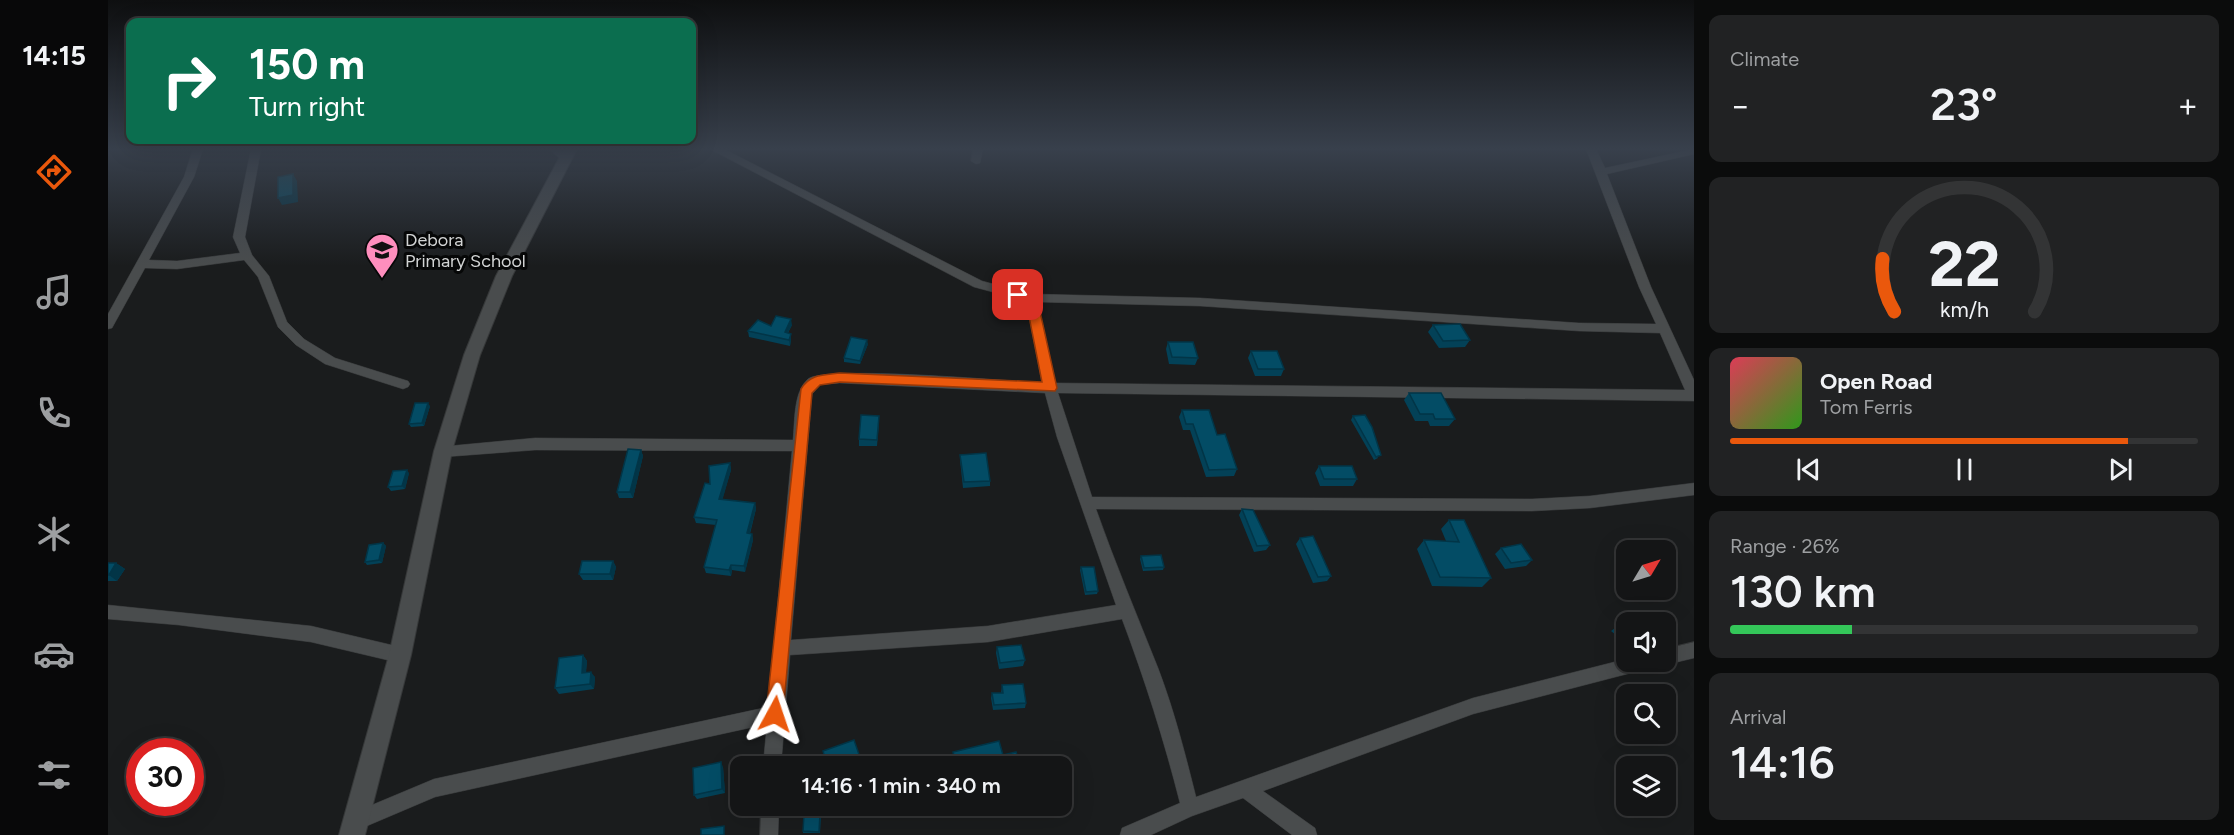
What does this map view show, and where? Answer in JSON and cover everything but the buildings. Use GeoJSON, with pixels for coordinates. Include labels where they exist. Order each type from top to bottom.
{"type":"FeatureCollection","features":[{"type":"Feature","properties":{"kind":"street"},"geometry":{"type":"LineString","coordinates":[[108,325],[183,188]]}},
{"type":"Feature","properties":{"kind":"street"},"geometry":{"type":"LineString","coordinates":[[248,188],[239,237],[247,256],[263,276],[282,324],[300,342],[330,361],[404,384]]}},
{"type":"Feature","properties":{"kind":"street"},"geometry":{"type":"LineString","coordinates":[[354,829],[400,655],[443,452],[472,355],[500,286],[546,188]]}},
{"type":"Feature","properties":{"kind":"street"},"geometry":{"type":"LineString","coordinates":[[790,188],[978,284],[1031,298],[1200,302],[1568,326],[1665,329]]}},
{"type":"Feature","properties":{"kind":"street"},"geometry":{"type":"LineString","coordinates":[[773,756],[799,446],[805,393],[811,384],[840,378],[1050,388],[1694,396],[1645,286],[1607,188]]}},
{"type":"Feature","properties":{"kind":"street"},"geometry":{"type":"LineString","coordinates":[[143,264],[177,265],[247,256]]}},
{"type":"Feature","properties":{"kind":"street"},"geometry":{"type":"LineString","coordinates":[[1031,298],[1050,388],[1064,437],[1109,568],[1157,690],[1173,740],[1190,807]]}},
{"type":"Feature","properties":{"kind":"street"},"geometry":{"type":"LineString","coordinates":[[443,452],[535,444],[799,446]]}},
{"type":"Feature","properties":{"kind":"street"},"geometry":{"type":"LineString","coordinates":[[1088,503],[1532,505],[1590,502],[1694,489]]}},
{"type":"Feature","properties":{"kind":"street"},"geometry":{"type":"LineString","coordinates":[[781,648],[988,634],[1126,611]]}},
{"type":"Feature","properties":{"kind":"street"},"geometry":{"type":"LineString","coordinates":[[108,612],[311,634],[400,655]]}},
{"type":"Feature","properties":{"kind":"street"},"geometry":{"type":"LineString","coordinates":[[1676,654],[1694,650]]}},
{"type":"Feature","properties":{"kind":"street"},"geometry":{"type":"LineString","coordinates":[[1129,835],[1190,807],[1473,706],[1616,669]]}},
{"type":"Feature","properties":{"kind":"street"},"geometry":{"type":"LineString","coordinates":[[354,829],[434,788],[775,714]]}},
{"type":"Feature","properties":{"kind":"street"},"geometry":{"type":"LineString","coordinates":[[1244,788],[1308,835]]}},
{"type":"Feature","properties":{"kind":"street"},"geometry":{"type":"LineString","coordinates":[[769,835],[770,816]]}},
{"type":"Feature","properties":{"kind":"place","name":"Debora Primary School"},"geometry":{"type":"Point","coordinates":[382,279]}},
{"type":"Feature","properties":{"kind":"route"},"geometry":{"type":"LineString","coordinates":[[775,714],[805,393],[811,384],[817,381],[840,378],[1050,388],[1031,298],[1018,295]]}}]}
